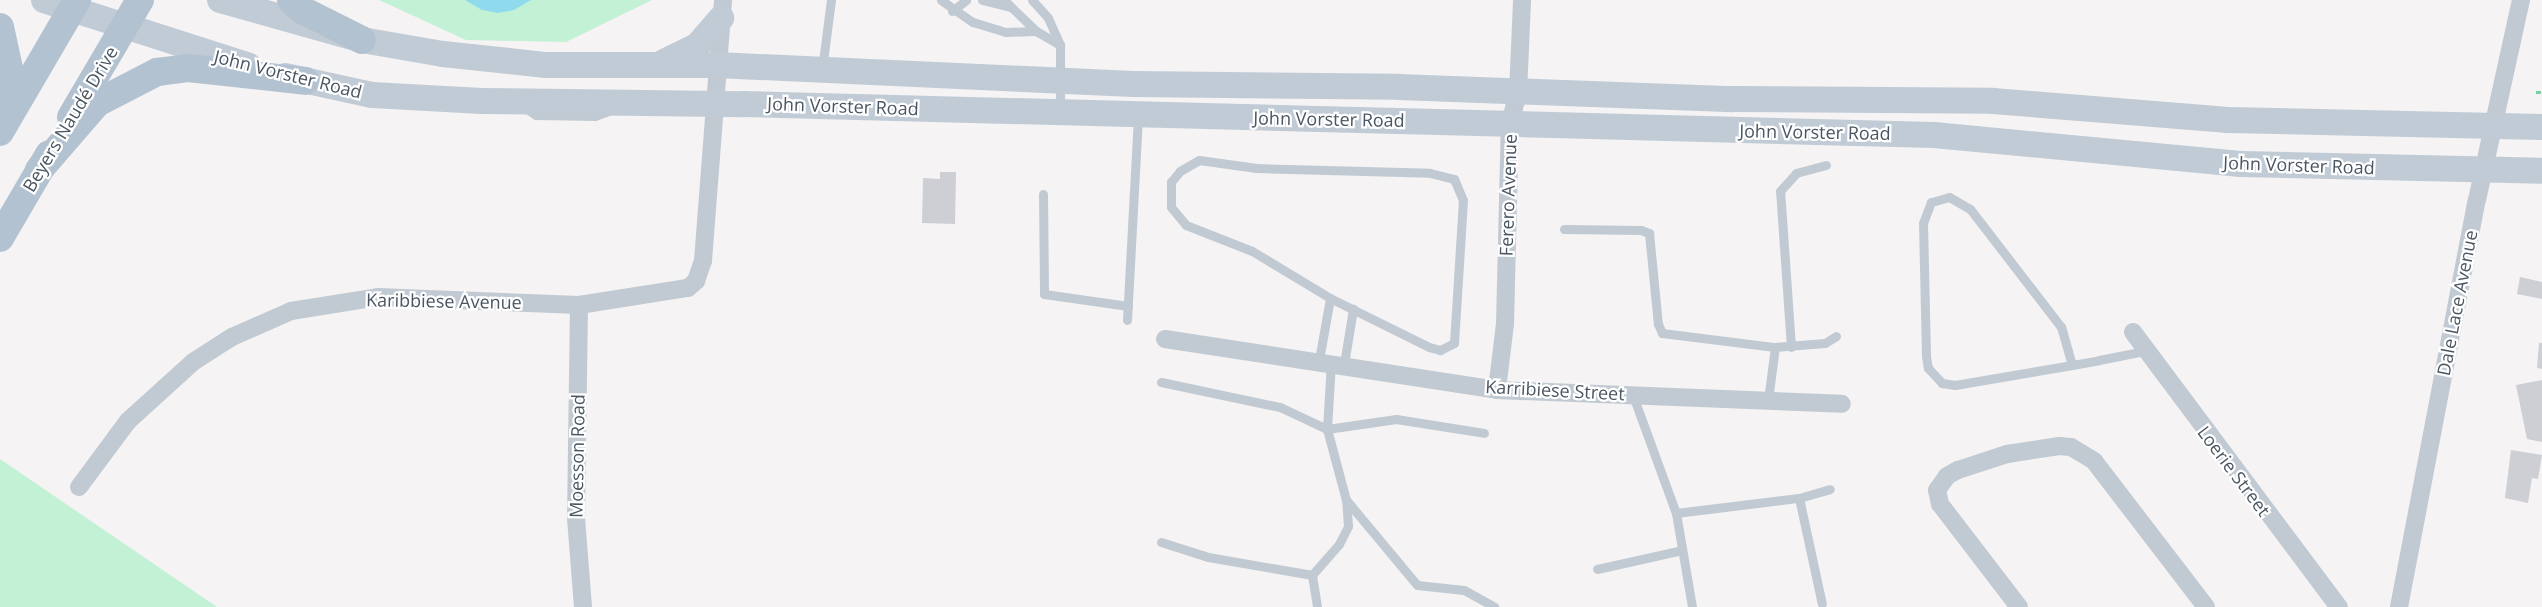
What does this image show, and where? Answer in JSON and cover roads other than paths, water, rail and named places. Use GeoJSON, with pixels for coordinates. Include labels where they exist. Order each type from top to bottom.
{"type":"FeatureCollection","features":[{"type":"Feature","properties":{"kind":"main road","name":"John Vorster Road"},"geometry":{"type":"LineString","coordinates":[[44,0],[74,5],[124,28],[305,81],[372,95],[516,102],[713,103],[1060,111],[1934,135],[2241,164],[2542,171]]}},
{"type":"Feature","properties":{"kind":"main road","name":"Beyers Naudé Drive"},"geometry":{"type":"LineString","coordinates":[[0,237],[140,0]]}},
{"type":"Feature","properties":{"kind":"main road","name":"John Vorster Road"},"geometry":{"type":"LineString","coordinates":[[220,0],[362,40],[443,54],[546,65],[647,67],[716,65],[1062,80],[1518,93],[1993,101],[2228,120],[2542,127]]}},
{"type":"Feature","properties":{"kind":"main road"},"geometry":{"type":"LineString","coordinates":[[291,0],[302,10],[362,40]]}},
{"type":"Feature","properties":{"kind":"main road"},"geometry":{"type":"LineString","coordinates":[[0,132],[74,5]]}},
{"type":"Feature","properties":{"kind":"main road"},"geometry":{"type":"LineString","coordinates":[[647,67],[697,46],[722,9]]}},
{"type":"Feature","properties":{"kind":"main road"},"geometry":{"type":"LineString","coordinates":[[0,27],[10,73],[0,117]]}},
{"type":"Feature","properties":{"kind":"main road"},"geometry":{"type":"LineString","coordinates":[[39,170],[97,103],[157,72],[188,68],[305,81]]}},
{"type":"Feature","properties":{"kind":"street","name":"Ferero Avenue"},"geometry":{"type":"LineString","coordinates":[[1497,390],[1505,324],[1510,123],[1518,93],[1522,0]]}},
{"type":"Feature","properties":{"kind":"street","name":"Dale Lace Avenue"},"geometry":{"type":"LineString","coordinates":[[2399,607],[2521,0]]}},
{"type":"Feature","properties":{"kind":"street","name":"Karibbiese Avenue"},"geometry":{"type":"LineString","coordinates":[[79,487],[128,422],[193,362],[232,337],[291,311],[378,297],[579,305],[677,292],[696,281],[703,261],[713,103],[722,9]]}},
{"type":"Feature","properties":{"kind":"street","name":"Moesson Road"},"geometry":{"type":"LineString","coordinates":[[579,305],[576,518],[583,607]]}},
{"type":"Feature","properties":{"kind":"street","name":"Loerie Street"},"geometry":{"type":"LineString","coordinates":[[2133,332],[2339,607]]}},
{"type":"Feature","properties":{"kind":"street","name":"Karribiese Street"},"geometry":{"type":"LineString","coordinates":[[1165,339],[1331,362],[1497,390],[1632,393],[1842,404]]}},
{"type":"Feature","properties":{"kind":"street"},"geometry":{"type":"LineString","coordinates":[[2019,607],[1940,504],[1937,490],[1947,476],[1958,470],[2007,454],[2060,446],[2071,447],[2094,461],[2206,607]]}},
{"type":"Feature","properties":{"kind":"lane"},"geometry":{"type":"LineString","coordinates":[[822,71],[831,0]]}},
{"type":"Feature","properties":{"kind":"lane"},"geometry":{"type":"LineString","coordinates":[[941,0],[952,11],[994,29],[1036,31]]}},
{"type":"Feature","properties":{"kind":"lane"},"geometry":{"type":"LineString","coordinates":[[952,11],[966,0]]}},
{"type":"Feature","properties":{"kind":"lane"},"geometry":{"type":"LineString","coordinates":[[982,0],[1007,4],[1036,31],[1060,45]]}},
{"type":"Feature","properties":{"kind":"lane"},"geometry":{"type":"LineString","coordinates":[[1032,0],[1048,18],[1060,45],[1062,80],[1060,111]]}},
{"type":"Feature","properties":{"kind":"lane"},"geometry":{"type":"LineString","coordinates":[[1127,320],[1138,114]]}},
{"type":"Feature","properties":{"kind":"lane"},"geometry":{"type":"LineString","coordinates":[[1199,160],[1214,160],[1256,168],[1442,174],[1454,179],[1463,200],[1454,343],[1440,350],[1429,347],[1330,298],[1252,251],[1177,218],[1169,194],[1171,182],[1180,171],[1199,160]]}},
{"type":"Feature","properties":{"kind":"lane"},"geometry":{"type":"LineString","coordinates":[[1791,347],[1780,191],[1796,173],[1826,165]]}},
{"type":"Feature","properties":{"kind":"lane"},"geometry":{"type":"LineString","coordinates":[[1043,194],[1044,294],[1128,306]]}},
{"type":"Feature","properties":{"kind":"lane"},"geometry":{"type":"LineString","coordinates":[[2072,365],[2061,327],[1970,209],[1949,197],[1930,202],[1923,223],[1926,356],[1934,377],[1955,385],[2072,365],[2145,351]]}},
{"type":"Feature","properties":{"kind":"lane"},"geometry":{"type":"LineString","coordinates":[[1564,229],[1641,230],[1648,233],[1658,324],[1662,333],[1775,347],[1825,343],[1836,336]]}},
{"type":"Feature","properties":{"kind":"lane"},"geometry":{"type":"LineString","coordinates":[[1312,575],[1340,544],[1348,526],[1346,500],[1327,429],[1331,362],[1330,298]]}},
{"type":"Feature","properties":{"kind":"lane"},"geometry":{"type":"LineString","coordinates":[[1331,362],[1353,309]]}},
{"type":"Feature","properties":{"kind":"lane"},"geometry":{"type":"LineString","coordinates":[[1768,400],[1775,347]]}},
{"type":"Feature","properties":{"kind":"lane"},"geometry":{"type":"LineString","coordinates":[[1161,382],[1280,407],[1327,429],[1396,419],[1485,433]]}},
{"type":"Feature","properties":{"kind":"lane"},"geometry":{"type":"LineString","coordinates":[[1632,393],[1676,513],[1692,607]]}},
{"type":"Feature","properties":{"kind":"lane"},"geometry":{"type":"LineString","coordinates":[[1676,513],[1799,498],[1830,489]]}},
{"type":"Feature","properties":{"kind":"lane"},"geometry":{"type":"LineString","coordinates":[[1799,498],[1822,604]]}},
{"type":"Feature","properties":{"kind":"lane"},"geometry":{"type":"LineString","coordinates":[[1346,500],[1417,585],[1464,590],[1495,607]]}},
{"type":"Feature","properties":{"kind":"lane"},"geometry":{"type":"LineString","coordinates":[[1161,542],[1208,557],[1312,575]]}},
{"type":"Feature","properties":{"kind":"lane"},"geometry":{"type":"LineString","coordinates":[[1597,569],[1682,550]]}},
{"type":"Feature","properties":{"kind":"lane"},"geometry":{"type":"LineString","coordinates":[[1312,575],[1317,607]]}},
{"type":"Feature","properties":{"kind":"water"},"geometry":{"type":"Polygon","coordinates":[[[465,0],[531,0],[514,10],[498,13],[482,10],[465,0]]]}}]}
